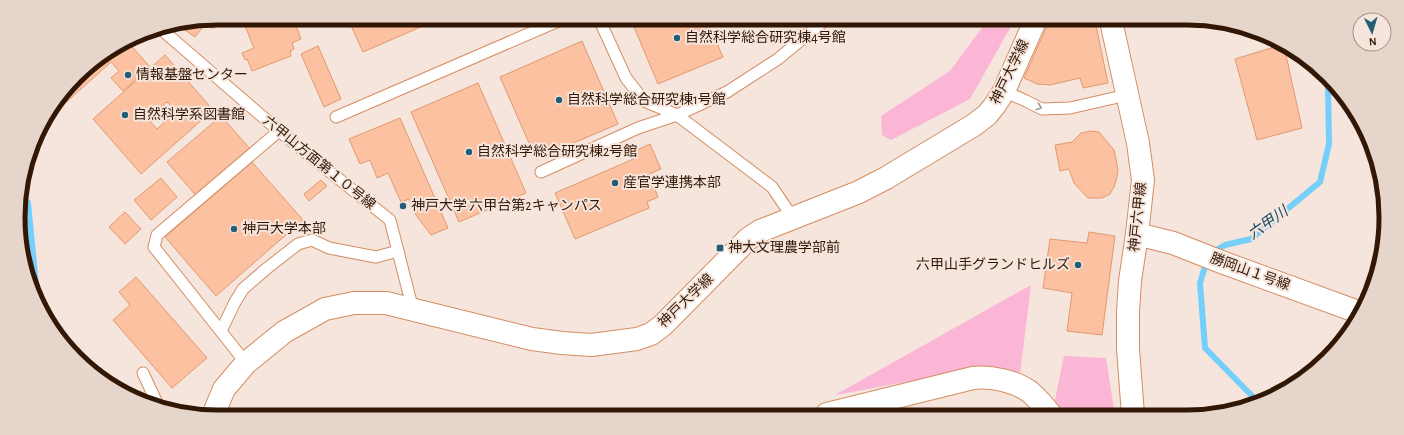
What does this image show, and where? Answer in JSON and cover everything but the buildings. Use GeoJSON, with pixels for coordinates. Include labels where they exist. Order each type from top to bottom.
{"type":"FeatureCollection","features":[{"type":"Feature","properties":{"kind":"street","name":"神戸大学線"},"geometry":{"type":"LineString","coordinates":[[215,410],[224,389],[246,363],[284,332],[325,309],[354,303],[386,303],[532,339],[562,343],[591,345],[637,339],[651,334],[663,325],[748,239],[760,231],[859,192],[974,125],[987,115],[1004,91],[1033,25]]}},
{"type":"Feature","properties":{"kind":"street","name":"神戸六甲線"},"geometry":{"type":"LineString","coordinates":[[1112,25],[1142,166],[1143,190],[1138,234],[1130,281],[1128,312],[1128,349],[1132,410]]}},
{"type":"Feature","properties":{"kind":"street","name":"勝岡山１号線"},"geometry":{"type":"LineString","coordinates":[[1138,234],[1173,243],[1355,310]]}},
{"type":"Feature","properties":{"kind":"street"},"geometry":{"type":"LineString","coordinates":[[867,410],[973,378],[985,377],[999,379],[1029,391],[1047,410]]}},
{"type":"Feature","properties":{"kind":"lane"},"geometry":{"type":"LineString","coordinates":[[336,117],[549,25]]}},
{"type":"Feature","properties":{"kind":"lane"},"geometry":{"type":"LineString","coordinates":[[601,25],[626,78],[644,101],[677,115],[772,187],[793,218]]}},
{"type":"Feature","properties":{"kind":"lane"},"geometry":{"type":"LineString","coordinates":[[541,172],[638,128],[677,115],[727,92],[778,59],[819,25]]}},
{"type":"Feature","properties":{"kind":"lane","name":"六甲山方面第１０号線"},"geometry":{"type":"LineString","coordinates":[[165,33],[279,131],[390,220],[413,310]]}},
{"type":"Feature","properties":{"kind":"lane"},"geometry":{"type":"LineString","coordinates":[[1004,91],[1042,109],[1070,108],[1127,95]]}},
{"type":"Feature","properties":{"kind":"lane"},"geometry":{"type":"LineString","coordinates":[[246,363],[154,247],[157,235],[279,131]]}},
{"type":"Feature","properties":{"kind":"lane"},"geometry":{"type":"LineString","coordinates":[[221,331],[243,289],[298,244],[312,240],[329,248],[376,257],[398,251]]}},
{"type":"Feature","properties":{"kind":"lane"},"geometry":{"type":"LineString","coordinates":[[143,373],[156,400]]}},
{"type":"Feature","properties":{"kind":"shaded area"},"geometry":{"type":"Polygon","coordinates":[[[984,25],[1012,25],[970,99],[891,140],[882,135],[881,116],[950,71],[984,25]]]}},
{"type":"Feature","properties":{"kind":"shaded area"},"geometry":{"type":"Polygon","coordinates":[[[1031,285],[1020,374],[983,368],[835,395],[1031,285]]]}},
{"type":"Feature","properties":{"kind":"shaded area"},"geometry":{"type":"Polygon","coordinates":[[[1064,356],[1106,358],[1114,410],[1062,410],[1055,400],[1064,356]]]}},
{"type":"Feature","properties":{"kind":"waterway","name":"六甲川"},"geometry":{"type":"LineString","coordinates":[[1211,253],[1225,245],[1251,239],[1320,182],[1329,144],[1328,87]]}},
{"type":"Feature","properties":{"kind":"waterway"},"geometry":{"type":"LineString","coordinates":[[26,200],[28,203],[35,280]]}},
{"type":"Feature","properties":{"kind":"waterway","name":"六甲川"},"geometry":{"type":"LineString","coordinates":[[1207,260],[1200,283],[1205,348],[1254,398]]}},
{"type":"Feature","properties":{"kind":"place","name":"自然科学総合研究棟4号館"},"geometry":{"type":"Point","coordinates":[677,38]}},
{"type":"Feature","properties":{"kind":"place","name":"情報基盤センター"},"geometry":{"type":"Point","coordinates":[128,75]}},
{"type":"Feature","properties":{"kind":"place","name":"自然科学総合研究棟1号館"},"geometry":{"type":"Point","coordinates":[559,100]}},
{"type":"Feature","properties":{"kind":"place","name":"自然科学系図書館"},"geometry":{"type":"Point","coordinates":[125,115]}},
{"type":"Feature","properties":{"kind":"place","name":"自然科学総合研究棟2号館"},"geometry":{"type":"Point","coordinates":[469,152]}},
{"type":"Feature","properties":{"kind":"place","name":"産官学連携本部"},"geometry":{"type":"Point","coordinates":[615,183]}},
{"type":"Feature","properties":{"kind":"place","name":"神戸大学 六甲台第2キャンパス"},"geometry":{"type":"Point","coordinates":[403,206]}},
{"type":"Feature","properties":{"kind":"place","name":"神戸大学本部"},"geometry":{"type":"Point","coordinates":[234,229]}},
{"type":"Feature","properties":{"kind":"place","name":"神大文理農学部前"},"geometry":{"type":"Point","coordinates":[720,248]}},
{"type":"Feature","properties":{"kind":"place","name":"六甲山手グランドヒルズ"},"geometry":{"type":"Point","coordinates":[1078,265]}}]}
